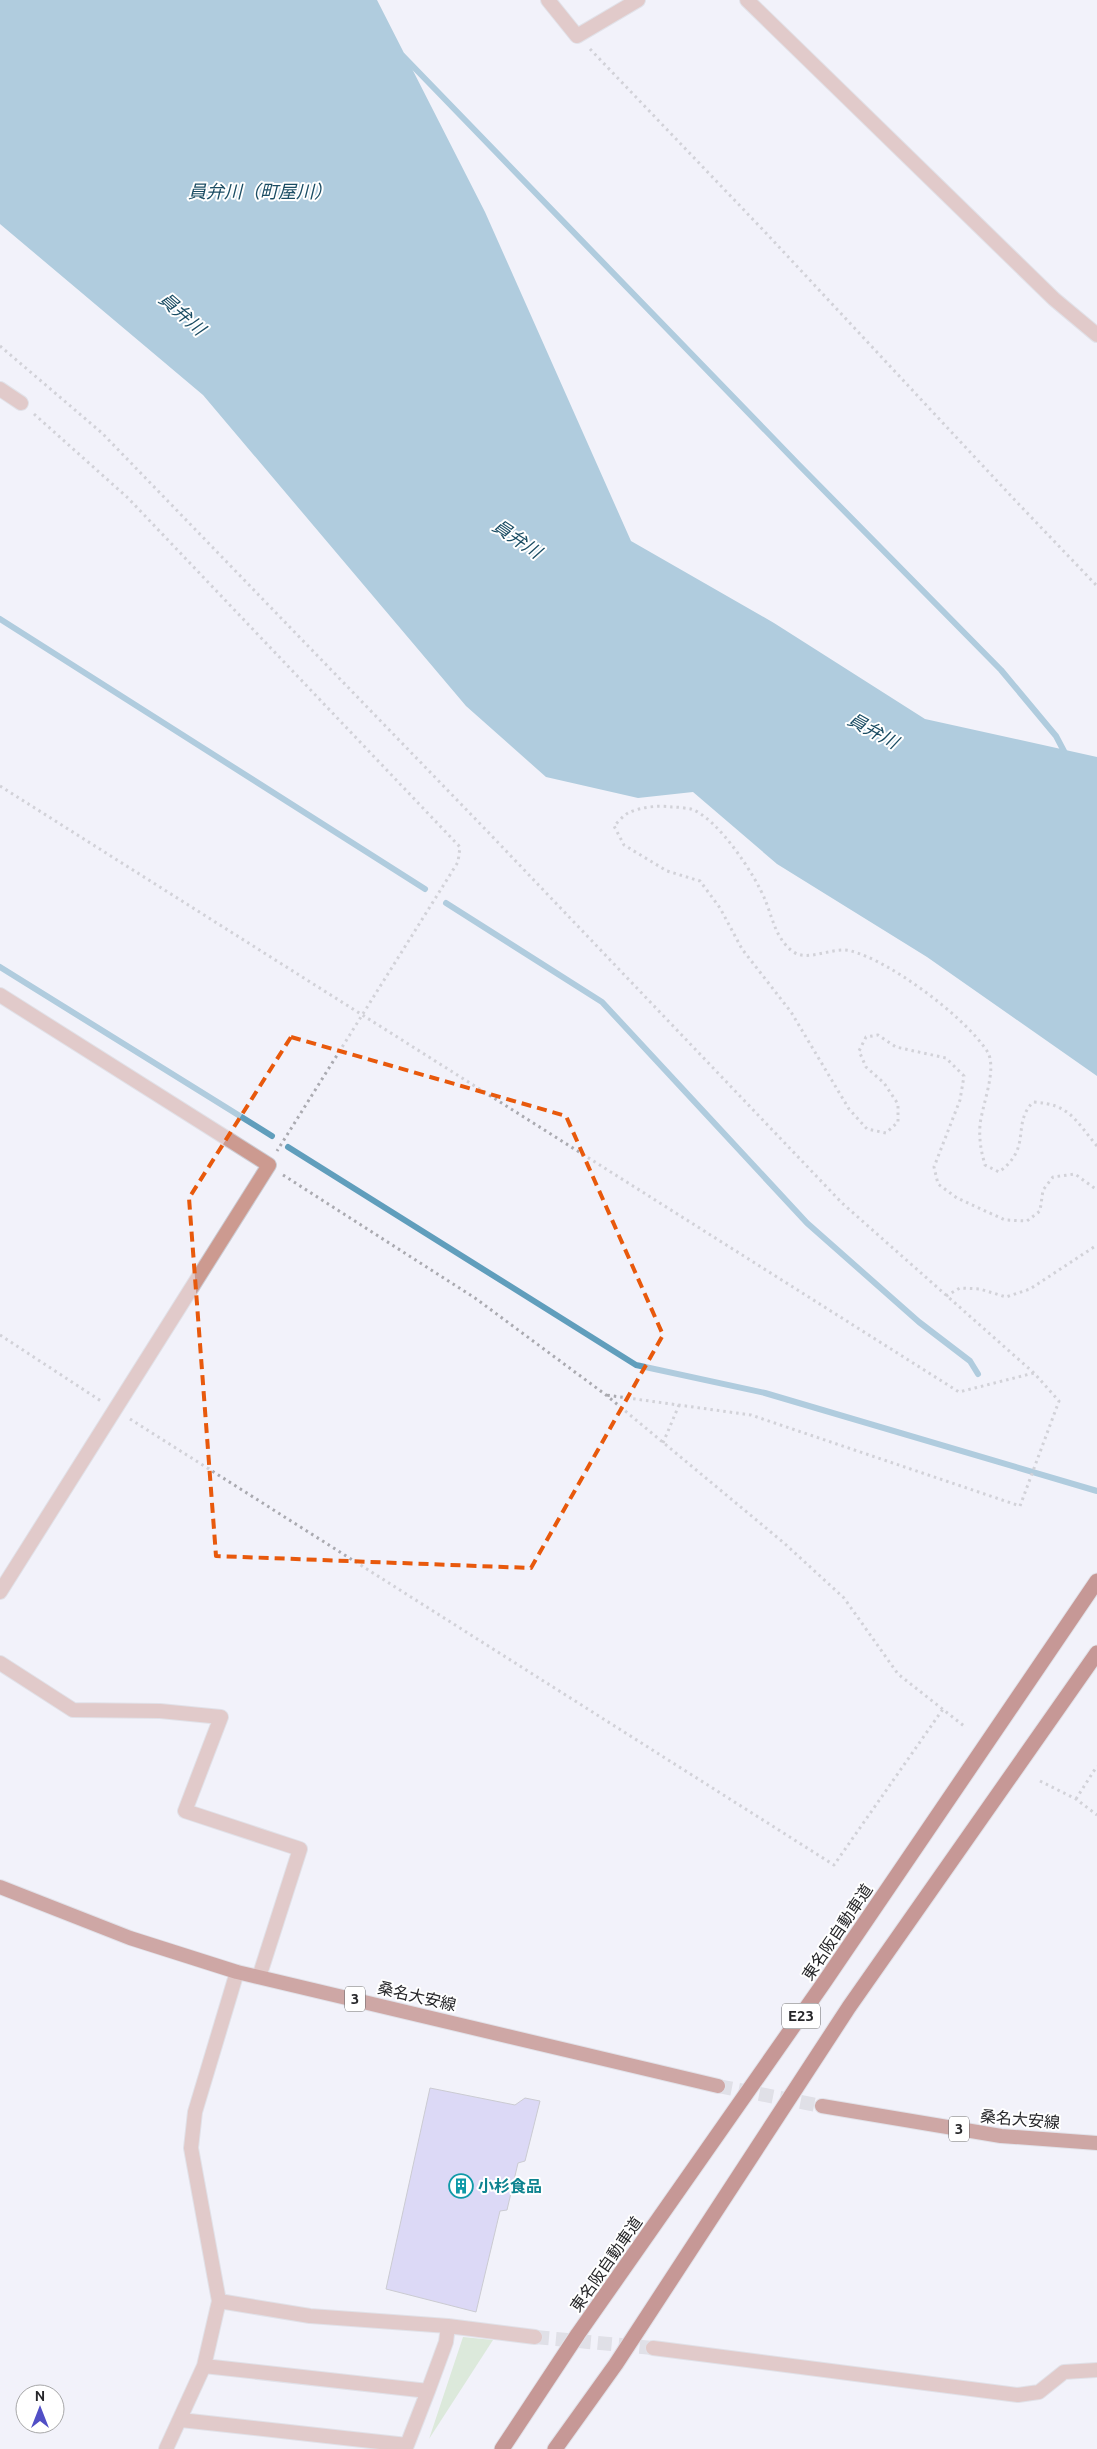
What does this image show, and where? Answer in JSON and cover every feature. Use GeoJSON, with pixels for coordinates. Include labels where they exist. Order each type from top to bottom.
{"type":"FeatureCollection","features":[{"type":"Feature","properties":{"kind":"highway","name":"東名阪自動車道"},"geometry":{"type":"LineString","coordinates":[[502,2449],[578,2334],[823,1984],[1097,1581]]}},
{"type":"Feature","properties":{"kind":"highway","name":"E23"},"geometry":{"type":"LineString","coordinates":[[556,2449],[616,2364],[849,2007],[1097,1654]]}},
{"type":"Feature","properties":{"kind":"main road","name":"桑名大安線"},"geometry":{"type":"LineString","coordinates":[[0,1887],[130,1938],[236,1972],[718,2086]]}},
{"type":"Feature","properties":{"kind":"main road","name":"桑名大安線"},"geometry":{"type":"LineString","coordinates":[[822,2106],[1001,2136],[1097,2143]]}},
{"type":"Feature","properties":{"kind":"street"},"geometry":{"type":"LineString","coordinates":[[548,0],[577,36],[638,0]]}},
{"type":"Feature","properties":{"kind":"street"},"geometry":{"type":"LineString","coordinates":[[747,0],[1054,299],[1097,335]]}},
{"type":"Feature","properties":{"kind":"street"},"geometry":{"type":"LineString","coordinates":[[0,388],[21,403]]}},
{"type":"Feature","properties":{"kind":"street"},"geometry":{"type":"LineString","coordinates":[[0,995],[269,1165],[0,1592]]}},
{"type":"Feature","properties":{"kind":"street"},"geometry":{"type":"LineString","coordinates":[[0,1663],[73,1710],[160,1712],[221,1717],[186,1811],[300,1849],[259,1977]]}},
{"type":"Feature","properties":{"kind":"street"},"geometry":{"type":"LineString","coordinates":[[166,2449],[181,2420],[188,2398],[204,2366],[219,2301],[191,2148],[195,2112],[236,1972]]}},
{"type":"Feature","properties":{"kind":"street"},"geometry":{"type":"LineString","coordinates":[[219,2301],[310,2316],[448,2326],[536,2337]]}},
{"type":"Feature","properties":{"kind":"street"},"geometry":{"type":"LineString","coordinates":[[181,2420],[407,2445],[446,2342],[448,2326]]}},
{"type":"Feature","properties":{"kind":"street"},"geometry":{"type":"LineString","coordinates":[[653,2348],[1018,2395],[1039,2392],[1064,2372],[1097,2370]]}},
{"type":"Feature","properties":{"kind":"street"},"geometry":{"type":"LineString","coordinates":[[204,2366],[428,2391]]}},
{"type":"Feature","properties":{"kind":"path"},"geometry":{"type":"LineString","coordinates":[[577,36],[765,232],[1097,586]]}},
{"type":"Feature","properties":{"kind":"path"},"geometry":{"type":"LineString","coordinates":[[0,346],[102,433],[495,839],[842,1203],[1034,1373],[1059,1401],[1020,1506],[751,1415],[606,1395]]}},
{"type":"Feature","properties":{"kind":"path"},"geometry":{"type":"LineString","coordinates":[[21,403],[128,498],[460,847],[458,862],[269,1165],[475,1298],[606,1395],[784,1543],[844,1598],[898,1674],[964,1726]]}},
{"type":"Feature","properties":{"kind":"path"},"geometry":{"type":"LineString","coordinates":[[0,786],[959,1392],[1034,1373]]}},
{"type":"Feature","properties":{"kind":"path"},"geometry":{"type":"LineString","coordinates":[[1097,1146],[1068,1111],[1052,1103],[1033,1102],[1025,1111],[1020,1148],[1011,1164],[1000,1172],[985,1165],[979,1148],[980,1124],[990,1077],[988,1053],[976,1037],[932,998],[882,964],[850,950],[828,950],[811,956],[794,952],[778,937],[765,900],[738,853],[715,825],[692,810],[660,805],[627,813],[614,826],[624,845],[667,870],[700,881],[720,908],[742,949],[791,1012],[848,1109],[867,1129],[886,1133],[898,1122],[898,1104],[884,1083],[866,1067],[859,1051],[866,1037],[878,1035],[896,1047],[946,1058],[964,1076],[960,1100],[934,1168],[938,1184],[957,1198],[1005,1220],[1027,1221],[1040,1211],[1043,1190],[1053,1176],[1075,1174],[1097,1190]]}},
{"type":"Feature","properties":{"kind":"path"},"geometry":{"type":"LineString","coordinates":[[946,1296],[960,1288],[980,1289],[1006,1297],[1030,1289],[1097,1245]]}},
{"type":"Feature","properties":{"kind":"path"},"geometry":{"type":"LineString","coordinates":[[0,1335],[834,1865],[943,1709]]}},
{"type":"Feature","properties":{"kind":"path"},"geometry":{"type":"LineString","coordinates":[[663,1443],[679,1405]]}},
{"type":"Feature","properties":{"kind":"path"},"geometry":{"type":"LineString","coordinates":[[1076,1799],[1097,1766]]}},
{"type":"Feature","properties":{"kind":"path"},"geometry":{"type":"LineString","coordinates":[[1040,1781],[1076,1799],[1097,1815]]}},
{"type":"Feature","properties":{"kind":"highlighted area"},"geometry":{"type":"Polygon","coordinates":[[[291,1037],[566,1116],[663,1335],[531,1568],[216,1556],[189,1198],[291,1037]]]}},
{"type":"Feature","properties":{"kind":"green space"},"geometry":{"type":"Polygon","coordinates":[[[463,2337],[493,2340],[429,2439],[463,2337]]]}},
{"type":"Feature","properties":{"kind":"water","name":"員弁川（町屋川）"},"geometry":{"type":"Polygon","coordinates":[[[0,0],[377,0],[485,212],[631,541],[774,623],[925,719],[1097,757],[1097,1076],[927,957],[777,864],[693,792],[638,798],[546,777],[466,706],[203,395],[0,224],[0,0]]]}},
{"type":"Feature","properties":{"kind":"building","name":"小杉食品"},"geometry":{"type":"Polygon","coordinates":[[[430,2088],[515,2105],[525,2098],[540,2101],[525,2161],[518,2163],[507,2210],[500,2211],[476,2312],[386,2289],[430,2088]]]}},
{"type":"Feature","properties":{"kind":"waterway"},"geometry":{"type":"LineString","coordinates":[[403,56],[799,465],[1001,670],[1056,736],[1066,755]]}},
{"type":"Feature","properties":{"kind":"waterway"},"geometry":{"type":"LineString","coordinates":[[0,619],[425,889]]}},
{"type":"Feature","properties":{"kind":"waterway"},"geometry":{"type":"LineString","coordinates":[[446,903],[602,1002],[807,1223],[919,1322],[970,1361],[978,1374]]}},
{"type":"Feature","properties":{"kind":"waterway"},"geometry":{"type":"LineString","coordinates":[[0,967],[272,1136]]}},
{"type":"Feature","properties":{"kind":"waterway"},"geometry":{"type":"LineString","coordinates":[[288,1147],[636,1365],[765,1393],[1097,1491]]}},
{"type":"Feature","properties":{"kind":"tunnel"},"geometry":{"type":"LineString","coordinates":[[718,2086],[822,2106]]}},
{"type":"Feature","properties":{"kind":"tunnel"},"geometry":{"type":"LineString","coordinates":[[535,2337],[653,2348]]}},
{"type":"Feature","properties":{"kind":"place","name":"小杉食品"},"geometry":{"type":"Point","coordinates":[461,2186]}},
{"type":"Feature","properties":{"kind":"water label","name":"員弁川"},"geometry":{"type":"Point","coordinates":[182,314]}},
{"type":"Feature","properties":{"kind":"water label","name":"員弁川"},"geometry":{"type":"Point","coordinates":[517,539]}},
{"type":"Feature","properties":{"kind":"water label","name":"員弁川"},"geometry":{"type":"Point","coordinates":[873,731]}}]}
